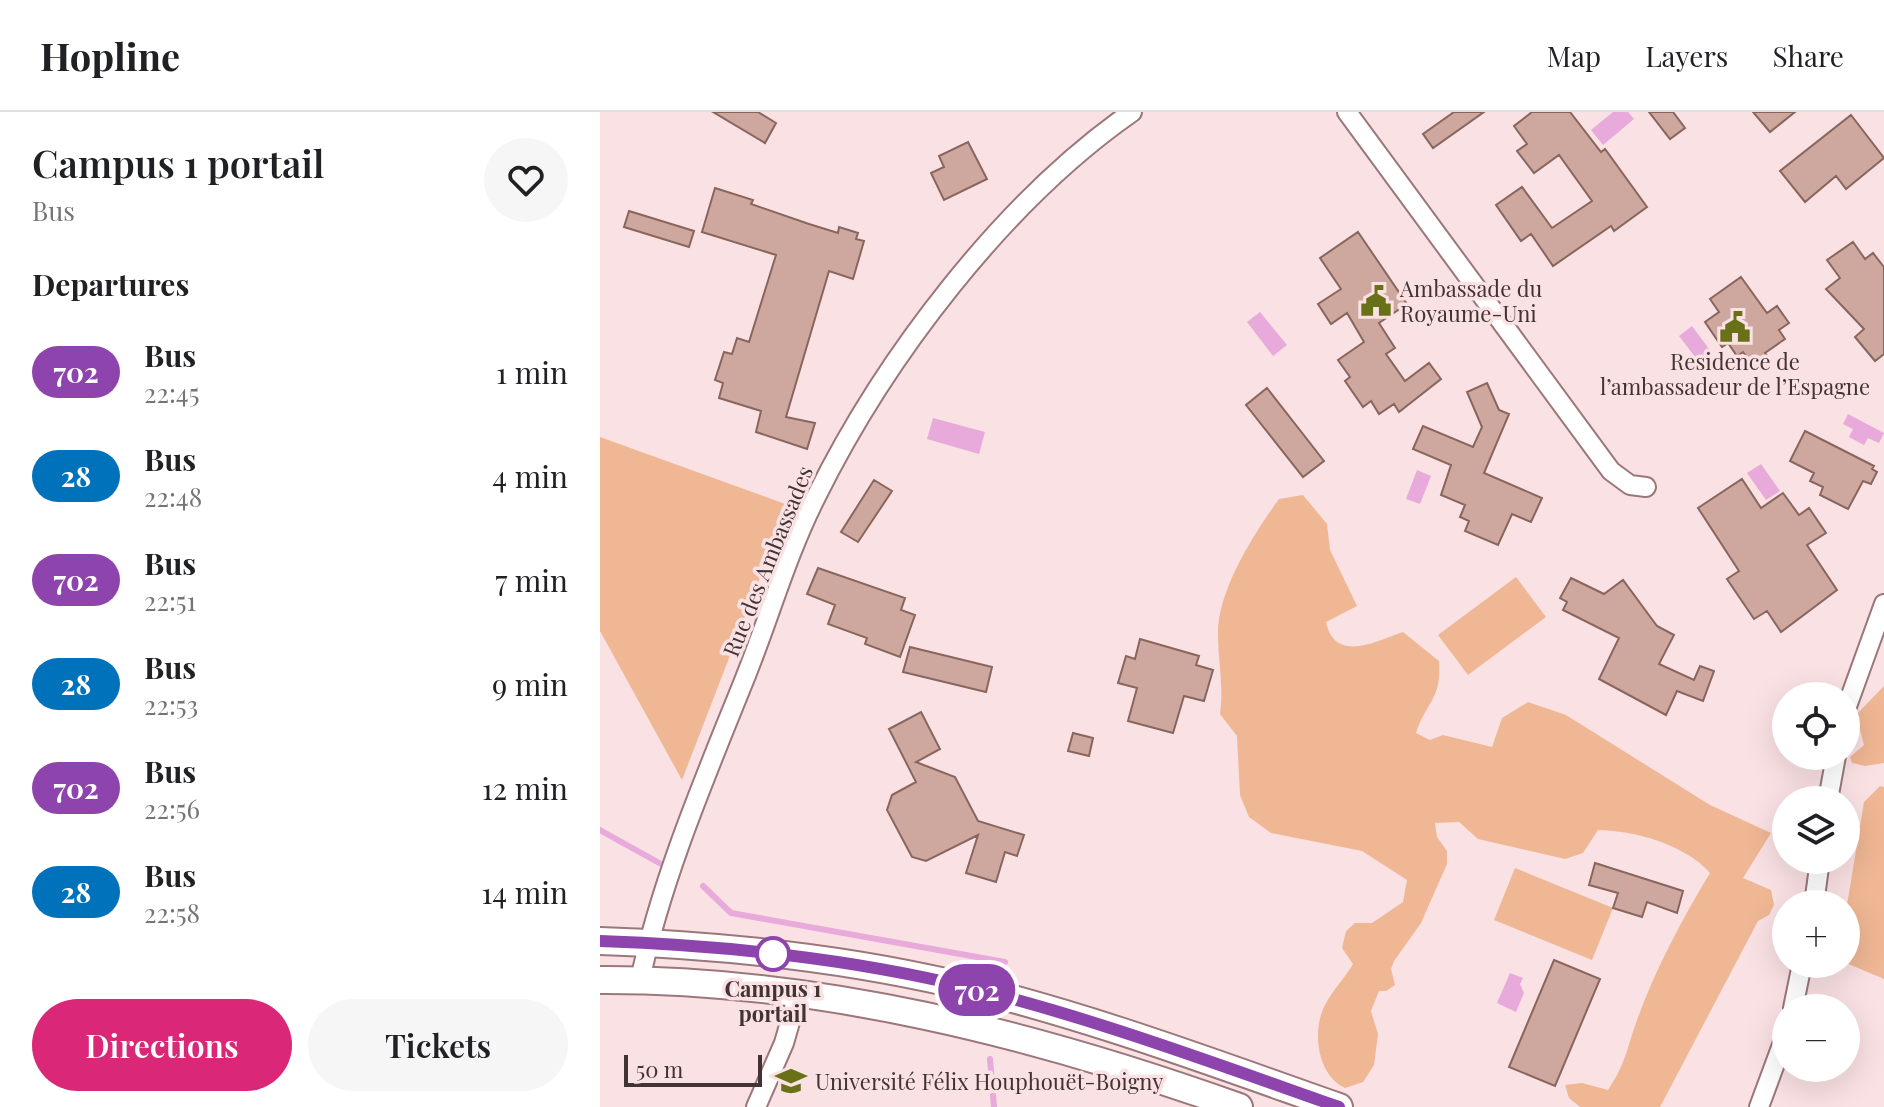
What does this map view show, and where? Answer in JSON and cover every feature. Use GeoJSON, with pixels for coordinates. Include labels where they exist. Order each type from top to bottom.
{"type":"FeatureCollection","features":[{"type":"Feature","properties":{"kind":"main road"},"geometry":{"type":"LineString","coordinates":[[600,941],[810,957],[950,983],[1120,1031],[1339,1107]]}},
{"type":"Feature","properties":{"kind":"main road"},"geometry":{"type":"LineString","coordinates":[[600,980],[799,991],[944,1019],[1021,1039],[1239,1107]]}},
{"type":"Feature","properties":{"kind":"street","name":"Rue des Ambassades"},"geometry":{"type":"LineString","coordinates":[[640,980],[648,943],[716,749],[815,499],[861,415],[927,321],[1012,216],[1087,143],[1132,112]]}},
{"type":"Feature","properties":{"kind":"street"},"geometry":{"type":"LineString","coordinates":[[1347,112],[1611,471],[1630,485],[1646,487]]}},
{"type":"Feature","properties":{"kind":"street"},"geometry":{"type":"LineString","coordinates":[[1856,682],[1884,604]]}},
{"type":"Feature","properties":{"kind":"street"},"geometry":{"type":"LineString","coordinates":[[756,1107],[784,1043],[787,1021],[799,991]]}},
{"type":"Feature","properties":{"kind":"street"},"geometry":{"type":"LineString","coordinates":[[1759,1107],[1772,1072]]}},
{"type":"Feature","properties":{"kind":"shaded area"},"geometry":{"type":"Polygon","coordinates":[[[1613,112],[1628,112],[1634,119],[1603,145],[1591,130],[1613,112]]]}},
{"type":"Feature","properties":{"kind":"shaded area"},"geometry":{"type":"Polygon","coordinates":[[[1260,312],[1287,345],[1273,356],[1247,322],[1260,312]]]}},
{"type":"Feature","properties":{"kind":"shaded area"},"geometry":{"type":"Polygon","coordinates":[[[1692,326],[1712,353],[1699,362],[1679,336],[1692,326]]]}},
{"type":"Feature","properties":{"kind":"shaded area"},"geometry":{"type":"Polygon","coordinates":[[[1848,414],[1884,433],[1879,443],[1868,438],[1864,445],[1849,437],[1853,429],[1843,424],[1848,414]]]}},
{"type":"Feature","properties":{"kind":"shaded area"},"geometry":{"type":"Polygon","coordinates":[[[933,418],[985,432],[979,454],[927,439],[933,418]]]}},
{"type":"Feature","properties":{"kind":"shaded area"},"geometry":{"type":"Polygon","coordinates":[[[600,437],[788,505],[682,780],[600,631],[600,437]]]}},
{"type":"Feature","properties":{"kind":"shaded area"},"geometry":{"type":"Polygon","coordinates":[[[1761,464],[1780,491],[1766,500],[1747,473],[1761,464]]]}},
{"type":"Feature","properties":{"kind":"shaded area"},"geometry":{"type":"Polygon","coordinates":[[[1417,470],[1431,476],[1420,504],[1406,499],[1417,470]]]}},
{"type":"Feature","properties":{"kind":"shaded area"},"geometry":{"type":"Polygon","coordinates":[[[1303,495],[1327,524],[1330,550],[1357,606],[1326,622],[1338,643],[1347,646],[1370,644],[1403,632],[1439,661],[1436,692],[1416,733],[1430,740],[1443,735],[1492,747],[1502,718],[1528,702],[1566,715],[1710,805],[1771,833],[1743,878],[1771,890],[1772,909],[1769,915],[1758,921],[1660,1107],[1580,1107],[1569,1098],[1565,1085],[1582,1083],[1608,1090],[1622,1064],[1660,965],[1710,873],[1673,847],[1643,836],[1613,831],[1598,830],[1583,853],[1565,859],[1478,839],[1459,822],[1435,823],[1437,837],[1447,851],[1447,864],[1421,923],[1394,961],[1391,969],[1395,985],[1386,991],[1379,991],[1371,1011],[1378,1034],[1374,1065],[1363,1082],[1345,1088],[1329,1074],[1320,1052],[1318,1028],[1325,1005],[1353,964],[1342,948],[1346,931],[1355,923],[1372,923],[1403,902],[1407,880],[1362,851],[1271,833],[1249,817],[1240,795],[1237,736],[1220,714],[1219,617],[1239,563],[1279,499],[1303,495]]]}},
{"type":"Feature","properties":{"kind":"shaded area"},"geometry":{"type":"Polygon","coordinates":[[[1516,577],[1546,617],[1468,675],[1438,635],[1516,577]]]}},
{"type":"Feature","properties":{"kind":"shaded area"},"geometry":{"type":"Polygon","coordinates":[[[1884,686],[1884,763],[1860,765],[1860,748],[1864,745],[1860,711],[1884,686]]]}},
{"type":"Feature","properties":{"kind":"shaded area"},"geometry":{"type":"Polygon","coordinates":[[[1880,786],[1884,787],[1884,979],[1860,969],[1860,890],[1849,890],[1852,874],[1860,874],[1860,826],[1864,802],[1880,786]]]}},
{"type":"Feature","properties":{"kind":"shaded area"},"geometry":{"type":"Polygon","coordinates":[[[1515,868],[1613,908],[1592,960],[1494,920],[1515,868]]]}},
{"type":"Feature","properties":{"kind":"shaded area"},"geometry":{"type":"Polygon","coordinates":[[[1510,973],[1523,978],[1520,984],[1524,993],[1516,1012],[1497,1003],[1510,973]]]}},
{"type":"Feature","properties":{"kind":"building"},"geometry":{"type":"Polygon","coordinates":[[[713,112],[758,112],[776,123],[765,143],[713,112]]]}},
{"type":"Feature","properties":{"kind":"building"},"geometry":{"type":"Polygon","coordinates":[[[1454,112],[1484,112],[1433,148],[1423,134],[1454,112]]]}},
{"type":"Feature","properties":{"kind":"building"},"geometry":{"type":"Polygon","coordinates":[[[1532,112],[1570,112],[1601,152],[1605,149],[1647,207],[1614,231],[1611,226],[1553,266],[1531,234],[1521,241],[1496,205],[1522,187],[1552,228],[1592,201],[1559,155],[1534,173],[1517,151],[1527,144],[1514,126],[1532,112]]]}},
{"type":"Feature","properties":{"kind":"building"},"geometry":{"type":"Polygon","coordinates":[[[1649,112],[1673,112],[1685,128],[1670,139],[1649,112]]]}},
{"type":"Feature","properties":{"kind":"building"},"geometry":{"type":"Polygon","coordinates":[[[1753,112],[1795,112],[1770,132],[1753,112]]]}},
{"type":"Feature","properties":{"kind":"building"},"geometry":{"type":"Polygon","coordinates":[[[1851,115],[1884,158],[1846,189],[1836,176],[1805,202],[1780,171],[1851,115]]]}},
{"type":"Feature","properties":{"kind":"building"},"geometry":{"type":"Polygon","coordinates":[[[968,142],[987,179],[944,200],[931,173],[944,167],[939,156],[968,142]]]}},
{"type":"Feature","properties":{"kind":"building"},"geometry":{"type":"Polygon","coordinates":[[[715,188],[809,224],[838,233],[839,227],[858,233],[856,239],[864,241],[853,279],[829,271],[786,417],[815,423],[807,449],[756,432],[761,411],[719,398],[723,383],[715,380],[724,352],[732,354],[737,338],[749,342],[776,255],[702,232],[715,188]]]}},
{"type":"Feature","properties":{"kind":"building"},"geometry":{"type":"Polygon","coordinates":[[[629,211],[694,231],[689,247],[624,227],[629,211]]]}},
{"type":"Feature","properties":{"kind":"building"},"geometry":{"type":"Polygon","coordinates":[[[1358,232],[1407,304],[1379,323],[1395,348],[1386,354],[1405,381],[1429,363],[1441,379],[1399,412],[1394,404],[1379,414],[1371,401],[1363,407],[1345,381],[1350,377],[1338,360],[1364,342],[1347,313],[1331,324],[1318,304],[1341,289],[1320,258],[1358,232]]]}},
{"type":"Feature","properties":{"kind":"building"},"geometry":{"type":"Polygon","coordinates":[[[1853,242],[1865,259],[1873,253],[1884,267],[1884,354],[1875,361],[1855,337],[1864,329],[1826,289],[1840,278],[1827,260],[1853,242]]]}},
{"type":"Feature","properties":{"kind":"building"},"geometry":{"type":"Polygon","coordinates":[[[1741,277],[1767,313],[1777,306],[1789,323],[1779,330],[1785,339],[1765,353],[1768,357],[1754,367],[1743,352],[1737,356],[1728,343],[1722,347],[1705,322],[1719,312],[1710,299],[1741,277]]]}},
{"type":"Feature","properties":{"kind":"building"},"geometry":{"type":"Polygon","coordinates":[[[1487,383],[1499,410],[1509,414],[1484,473],[1542,498],[1531,522],[1512,514],[1498,545],[1465,531],[1469,521],[1460,517],[1465,505],[1441,495],[1451,465],[1413,449],[1423,426],[1473,447],[1482,427],[1467,392],[1487,383]]]}},
{"type":"Feature","properties":{"kind":"building"},"geometry":{"type":"Polygon","coordinates":[[[1267,388],[1324,461],[1303,477],[1246,405],[1267,388]]]}},
{"type":"Feature","properties":{"kind":"building"},"geometry":{"type":"Polygon","coordinates":[[[1805,431],[1874,466],[1872,469],[1877,472],[1871,484],[1863,481],[1848,509],[1820,495],[1823,487],[1810,481],[1814,473],[1790,461],[1805,431]]]}},
{"type":"Feature","properties":{"kind":"building"},"geometry":{"type":"Polygon","coordinates":[[[1742,479],[1761,508],[1783,493],[1799,515],[1809,508],[1826,533],[1807,545],[1837,590],[1781,632],[1767,611],[1754,619],[1727,579],[1739,571],[1698,508],[1742,479]]]}},
{"type":"Feature","properties":{"kind":"building"},"geometry":{"type":"Polygon","coordinates":[[[874,480],[892,491],[858,542],[841,532],[874,480]]]}},
{"type":"Feature","properties":{"kind":"building"},"geometry":{"type":"Polygon","coordinates":[[[818,568],[905,598],[901,610],[915,615],[900,657],[865,644],[867,638],[828,624],[835,605],[807,594],[818,568]]]}},
{"type":"Feature","properties":{"kind":"building"},"geometry":{"type":"Polygon","coordinates":[[[1571,578],[1604,594],[1623,580],[1657,626],[1674,635],[1659,664],[1694,680],[1700,666],[1714,671],[1703,701],[1677,691],[1666,715],[1599,679],[1619,638],[1563,610],[1567,602],[1560,598],[1571,578]]]}},
{"type":"Feature","properties":{"kind":"building"},"geometry":{"type":"Polygon","coordinates":[[[1140,639],[1199,656],[1196,665],[1213,670],[1204,701],[1184,696],[1173,733],[1128,721],[1137,688],[1118,683],[1126,656],[1135,659],[1140,639]]]}},
{"type":"Feature","properties":{"kind":"building"},"geometry":{"type":"Polygon","coordinates":[[[910,647],[992,667],[986,692],[903,672],[910,647]]]}},
{"type":"Feature","properties":{"kind":"building"},"geometry":{"type":"Polygon","coordinates":[[[921,712],[940,749],[916,762],[955,777],[978,821],[1024,835],[1017,856],[1005,852],[996,882],[966,873],[978,835],[926,861],[912,857],[887,810],[892,795],[916,782],[889,729],[921,712]]]}},
{"type":"Feature","properties":{"kind":"building"},"geometry":{"type":"Polygon","coordinates":[[[1073,733],[1093,738],[1089,756],[1068,751],[1073,733]]]}},
{"type":"Feature","properties":{"kind":"building"},"geometry":{"type":"Polygon","coordinates":[[[1595,863],[1683,891],[1677,913],[1647,902],[1642,917],[1613,908],[1618,893],[1589,885],[1595,863]]]}},
{"type":"Feature","properties":{"kind":"building"},"geometry":{"type":"Polygon","coordinates":[[[1554,960],[1600,979],[1555,1086],[1509,1067],[1554,960]]]}},
{"type":"Feature","properties":{"kind":"waterway"},"geometry":{"type":"LineString","coordinates":[[600,830],[661,864]]}},
{"type":"Feature","properties":{"kind":"waterway"},"geometry":{"type":"LineString","coordinates":[[703,886],[731,913],[1005,962]]}},
{"type":"Feature","properties":{"kind":"waterway"},"geometry":{"type":"LineString","coordinates":[[990,1059],[994,1107]]}},
{"type":"Feature","properties":{"kind":"bus line","name":"702"},"geometry":{"type":"LineString","coordinates":[[600,941],[810,957],[950,983],[1120,1031],[1339,1107]]}},
{"type":"Feature","properties":{"kind":"place","name":"Ambassade du Royaume-Uni"},"geometry":{"type":"Point","coordinates":[1376,301]}},
{"type":"Feature","properties":{"kind":"place","name":"Residence de l’ambassadeur de l’Espagne"},"geometry":{"type":"Point","coordinates":[1735,327]}},
{"type":"Feature","properties":{"kind":"place","name":"Campus 1 portail"},"geometry":{"type":"Point","coordinates":[773,954]}},
{"type":"Feature","properties":{"kind":"place","name":"Université Félix Houphouët-Boigny"},"geometry":{"type":"Point","coordinates":[791,1081]}}]}
